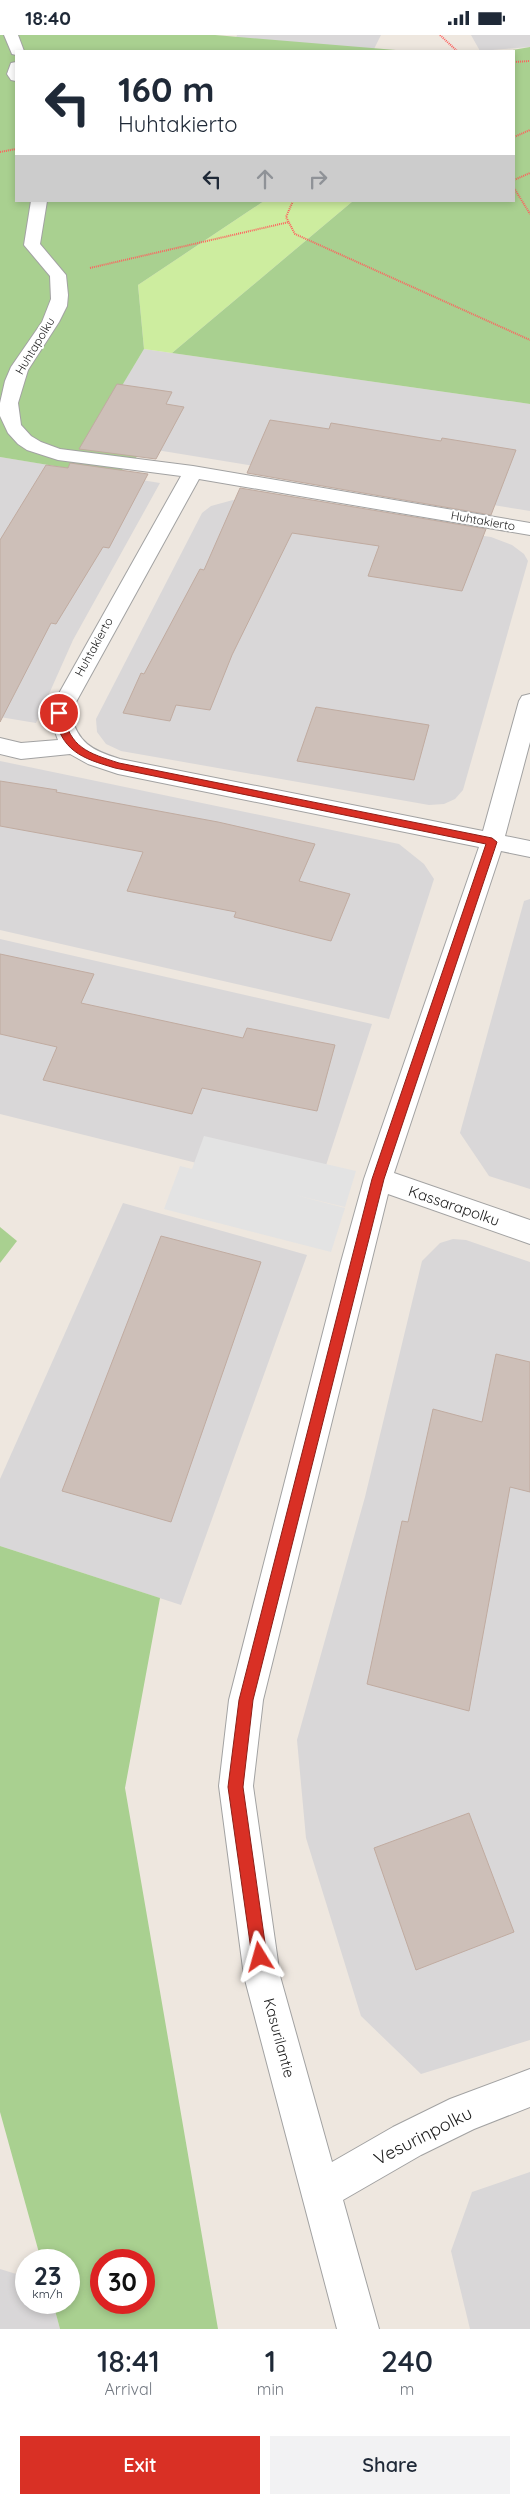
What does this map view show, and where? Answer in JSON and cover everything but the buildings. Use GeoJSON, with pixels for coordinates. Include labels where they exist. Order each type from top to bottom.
{"type":"FeatureCollection","features":[{"type":"Feature","properties":{"kind":"street"},"geometry":{"type":"LineString","coordinates":[[11,35],[17,50]]}},
{"type":"Feature","properties":{"kind":"street"},"geometry":{"type":"LineString","coordinates":[[38,202],[32,245],[58,275]]}},
{"type":"Feature","properties":{"kind":"street","name":"Huhtapolku"},"geometry":{"type":"LineString","coordinates":[[58,275],[58,304],[46,330],[18,369],[8,400],[7,411],[15,432],[23,441],[38,449],[58,454],[194,472]]}},
{"type":"Feature","properties":{"kind":"street","name":"Huhtakierto"},"geometry":{"type":"LineString","coordinates":[[72,746],[62,730],[59,713],[194,472],[530,529]]}},
{"type":"Feature","properties":{"kind":"street","name":"Kasurilantie"},"geometry":{"type":"LineString","coordinates":[[358,2329],[262,1976],[236,1787],[246,1700],[378,1179],[492,842],[530,701]]}},
{"type":"Feature","properties":{"kind":"street"},"geometry":{"type":"LineString","coordinates":[[0,746],[21,751],[72,746],[92,758],[118,766],[530,849]]}},
{"type":"Feature","properties":{"kind":"street","name":"Kassarapolku"},"geometry":{"type":"LineString","coordinates":[[378,1179],[530,1232]]}},
{"type":"Feature","properties":{"kind":"street","name":"Vesurinpolku"},"geometry":{"type":"LineString","coordinates":[[320,2191],[407,2141],[464,2113],[530,2087]]}},
{"type":"Feature","properties":{"kind":"path"},"geometry":{"type":"LineString","coordinates":[[440,35],[456,50]]}},
{"type":"Feature","properties":{"kind":"path"},"geometry":{"type":"LineString","coordinates":[[515,62],[530,61]]}},
{"type":"Feature","properties":{"kind":"path"},"geometry":{"type":"LineString","coordinates":[[515,137],[530,130]]}},
{"type":"Feature","properties":{"kind":"path"},"geometry":{"type":"LineString","coordinates":[[0,152],[15,149]]}},
{"type":"Feature","properties":{"kind":"path"},"geometry":{"type":"LineString","coordinates":[[515,180],[530,173]]}},
{"type":"Feature","properties":{"kind":"path"},"geometry":{"type":"LineString","coordinates":[[515,190],[530,214]]}},
{"type":"Feature","properties":{"kind":"path"},"geometry":{"type":"LineString","coordinates":[[292,202],[286,217],[294,234],[323,249],[530,340]]}},
{"type":"Feature","properties":{"kind":"path"},"geometry":{"type":"LineString","coordinates":[[58,275],[289,222]]}},
{"type":"Feature","properties":{"kind":"shaded area"},"geometry":{"type":"Polygon","coordinates":[[[237,35],[381,35],[374,49],[236,38],[237,35]]]}},
{"type":"Feature","properties":{"kind":"shaded area"},"geometry":{"type":"Polygon","coordinates":[[[471,35],[530,35],[530,47],[479,50],[471,35]]]}},
{"type":"Feature","properties":{"kind":"shaded area"},"geometry":{"type":"Polygon","coordinates":[[[144,349],[530,404],[530,511],[89,439],[144,349]]]}},
{"type":"Feature","properties":{"kind":"shaded area"},"geometry":{"type":"Polygon","coordinates":[[[0,457],[160,483],[73,640],[36,723],[0,717],[0,457]]]}},
{"type":"Feature","properties":{"kind":"shaded area"},"geometry":{"type":"Polygon","coordinates":[[[233,500],[491,537],[512,545],[524,554],[528,561],[463,790],[455,799],[444,804],[429,805],[121,751],[106,744],[97,732],[96,719],[202,513],[211,506],[233,500]]]}},
{"type":"Feature","properties":{"kind":"shaded area"},"geometry":{"type":"Polygon","coordinates":[[[0,761],[399,844],[424,864],[434,879],[389,1019],[0,930],[0,761]]]}},
{"type":"Feature","properties":{"kind":"shaded area"},"geometry":{"type":"Polygon","coordinates":[[[530,899],[530,1189],[489,1176],[460,1133],[524,901],[530,899]]]}},
{"type":"Feature","properties":{"kind":"shaded area"},"geometry":{"type":"Polygon","coordinates":[[[0,939],[372,1024],[317,1193],[0,1114],[0,939]]]}},
{"type":"Feature","properties":{"kind":"shaded area"},"geometry":{"type":"Polygon","coordinates":[[[204,1136],[356,1171],[345,1207],[295,1195],[345,1208],[331,1252],[164,1209],[180,1166],[192,1169],[204,1136]]]}},
{"type":"Feature","properties":{"kind":"shaded area"},"geometry":{"type":"Polygon","coordinates":[[[123,1203],[307,1255],[181,1605],[0,1546],[0,1479],[123,1203]]]}},
{"type":"Feature","properties":{"kind":"shaded area"},"geometry":{"type":"Polygon","coordinates":[[[453,1239],[466,1240],[530,1262],[530,2040],[421,2074],[361,2016],[306,1838],[297,1740],[365,1497],[422,1261],[440,1243],[453,1239]]]}},
{"type":"Feature","properties":{"kind":"shaded area"},"geometry":{"type":"Polygon","coordinates":[[[530,2172],[530,2329],[470,2329],[451,2251],[472,2192],[530,2172]]]}},
{"type":"Feature","properties":{"kind":"shaded area"},"geometry":{"type":"Polygon","coordinates":[[[0,2269],[15,2274],[15,2314],[56,2314],[60,2329],[0,2329],[0,2269]]]}},
{"type":"Feature","properties":{"kind":"green space"},"geometry":{"type":"Polygon","coordinates":[[[0,35],[215,35],[396,50],[15,50],[15,202],[262,202],[138,285],[144,349],[90,439],[146,449],[115,476],[0,457],[0,35]]]}},
{"type":"Feature","properties":{"kind":"green space"},"geometry":{"type":"Polygon","coordinates":[[[530,47],[530,404],[172,353],[352,202],[515,202],[515,50],[512,50],[530,47]]]}},
{"type":"Feature","properties":{"kind":"green space"},"geometry":{"type":"Polygon","coordinates":[[[262,202],[352,202],[172,353],[144,349],[138,285],[262,202]]]}},
{"type":"Feature","properties":{"kind":"green space"},"geometry":{"type":"Polygon","coordinates":[[[0,1227],[17,1241],[0,1263],[0,1227]]]}},
{"type":"Feature","properties":{"kind":"green space"},"geometry":{"type":"Polygon","coordinates":[[[0,1546],[160,1598],[125,1788],[218,2329],[60,2329],[56,2314],[80,2314],[80,2249],[38,2249],[0,2112],[0,1546]]]}},
{"type":"Feature","properties":{"kind":"route"},"geometry":{"type":"LineString","coordinates":[[59,713],[62,730],[72,746],[92,758],[118,766],[492,842],[378,1179],[355,1262],[246,1700],[236,1787],[260,1957]]}}]}
